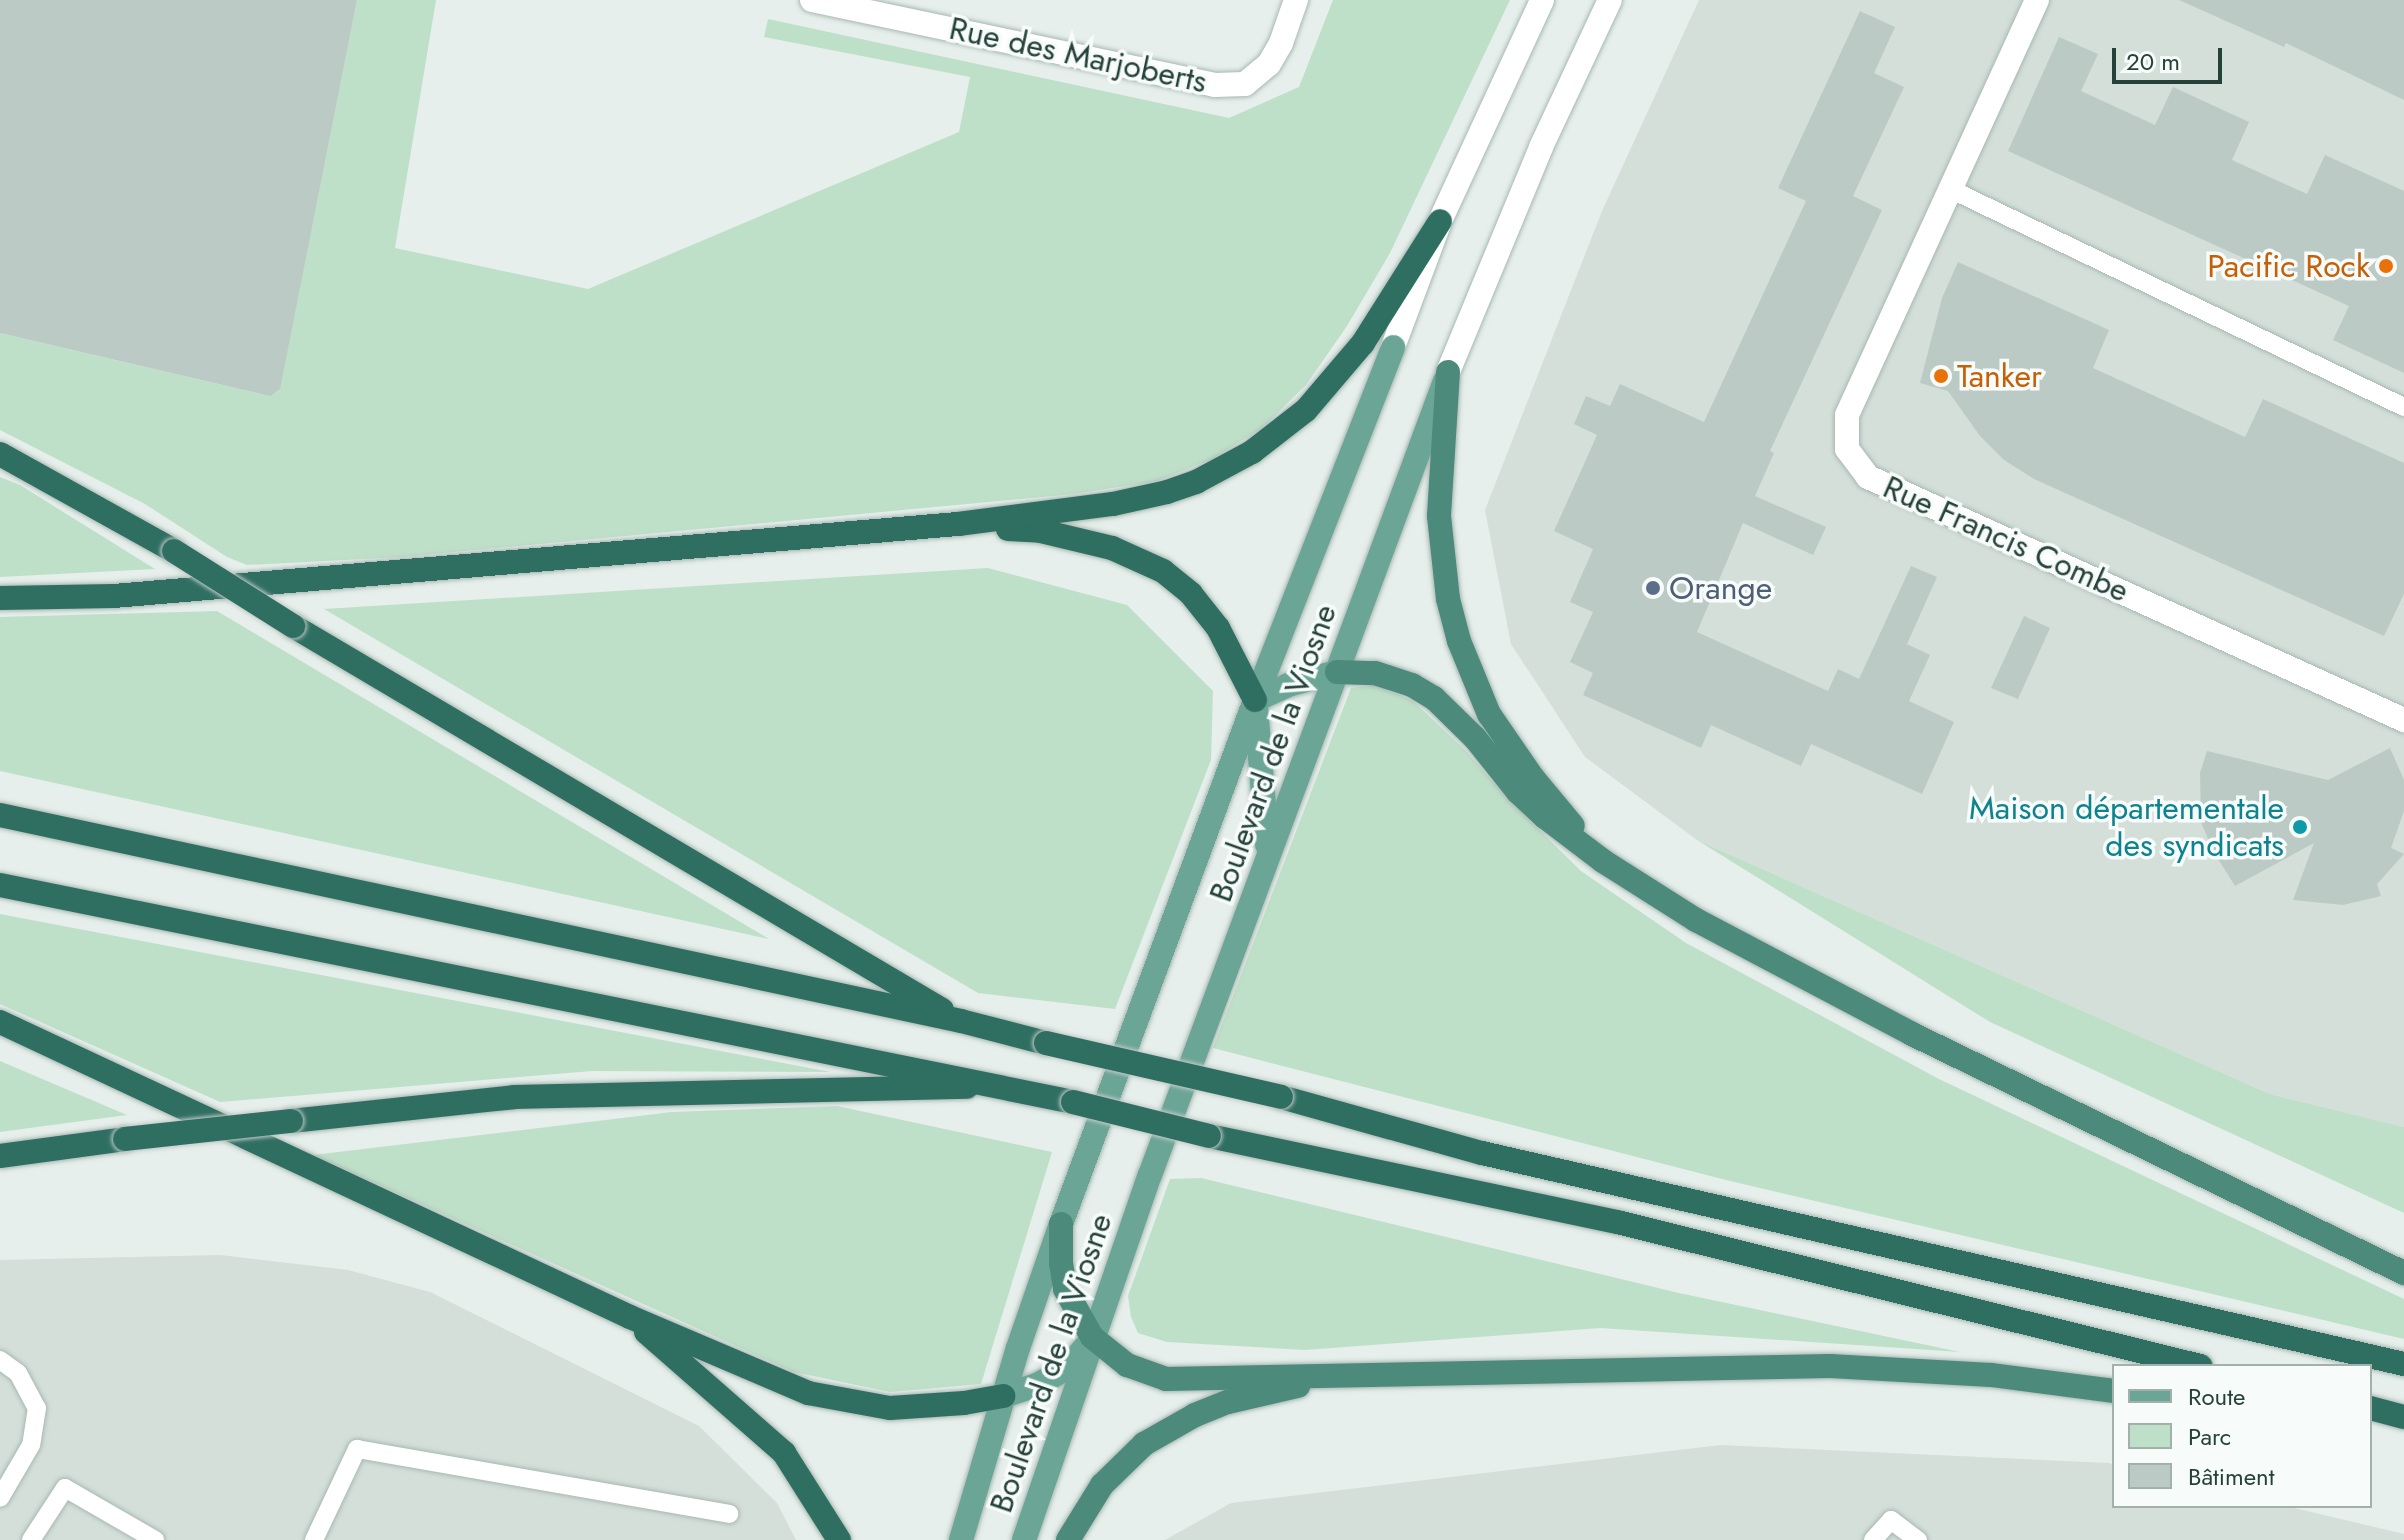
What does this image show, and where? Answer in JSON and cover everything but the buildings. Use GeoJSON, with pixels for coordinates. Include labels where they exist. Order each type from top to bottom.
{"type":"FeatureCollection","features":[{"type":"Feature","properties":{"kind":"highway"},"geometry":{"type":"LineString","coordinates":[[0,598],[114,596],[958,524],[1113,504],[1167,492],[1196,482],[1252,452],[1306,410],[1363,343],[1440,221]]}},
{"type":"Feature","properties":{"kind":"highway"},"geometry":{"type":"LineString","coordinates":[[1448,372],[1439,516],[1448,599],[1459,641],[1489,714],[1533,778],[1603,861]]}},
{"type":"Feature","properties":{"kind":"highway"},"geometry":{"type":"LineString","coordinates":[[0,454],[174,551],[293,626],[961,1021]]}},
{"type":"Feature","properties":{"kind":"highway"},"geometry":{"type":"LineString","coordinates":[[958,524],[1041,531],[1112,548],[1163,571],[1191,594],[1212,619],[1255,700]]}},
{"type":"Feature","properties":{"kind":"highway"},"geometry":{"type":"LineString","coordinates":[[1337,672],[1375,673],[1412,685],[1434,698],[1475,738],[1518,792],[1603,861],[1696,920],[1912,1034],[2404,1273]]}},
{"type":"Feature","properties":{"kind":"highway"},"geometry":{"type":"LineString","coordinates":[[0,815],[961,1021],[1281,1097],[1482,1153],[2404,1364]]}},
{"type":"Feature","properties":{"kind":"highway"},"geometry":{"type":"LineString","coordinates":[[0,885],[1010,1087],[1209,1136],[1617,1222],[2192,1364]]}},
{"type":"Feature","properties":{"kind":"highway"},"geometry":{"type":"LineString","coordinates":[[0,1022],[630,1317],[808,1393],[890,1408],[964,1403],[1003,1396]]}},
{"type":"Feature","properties":{"kind":"highway"},"geometry":{"type":"LineString","coordinates":[[0,1156],[125,1139],[514,1097],[1010,1087]]}},
{"type":"Feature","properties":{"kind":"highway"},"geometry":{"type":"LineString","coordinates":[[1061,1224],[1065,1289],[1092,1337],[1127,1365],[1166,1379],[1830,1366],[1991,1375],[2112,1391]]}},
{"type":"Feature","properties":{"kind":"highway"},"geometry":{"type":"LineString","coordinates":[[630,1317],[784,1453],[839,1540]]}},
{"type":"Feature","properties":{"kind":"highway"},"geometry":{"type":"LineString","coordinates":[[1068,1540],[1102,1485],[1123,1462],[1168,1430],[1228,1402],[1347,1374]]}},
{"type":"Feature","properties":{"kind":"main road","name":"Boulevard de la Viosne"},"geometry":{"type":"LineString","coordinates":[[961,1540],[1003,1396],[1061,1224],[1255,700],[1393,347]]}},
{"type":"Feature","properties":{"kind":"main road","name":"Boulevard de la Viosne"},"geometry":{"type":"LineString","coordinates":[[1024,1540],[1092,1337],[1448,372]]}},
{"type":"Feature","properties":{"kind":"main road"},"geometry":{"type":"LineString","coordinates":[[1268,860],[1255,700],[1288,685],[1337,672]]}},
{"type":"Feature","properties":{"kind":"main road"},"geometry":{"type":"LineString","coordinates":[[1003,1396],[1039,1384],[1067,1368],[1092,1337]]}},
{"type":"Feature","properties":{"kind":"street","name":"Rue des Marjoberts"},"geometry":{"type":"LineString","coordinates":[[812,0],[1215,85],[1245,84],[1269,64],[1281,43],[1296,0]]}},
{"type":"Feature","properties":{"kind":"street","name":"Boulevard de la Viosne"},"geometry":{"type":"LineString","coordinates":[[1393,347],[1440,221],[1542,0]]}},
{"type":"Feature","properties":{"kind":"street","name":"Boulevard de la Viosne"},"geometry":{"type":"LineString","coordinates":[[1448,372],[1541,147],[1610,0]]}},
{"type":"Feature","properties":{"kind":"street","name":"Rue Francis Combe"},"geometry":{"type":"LineString","coordinates":[[2037,0],[1847,415],[1847,449],[1855,464],[1868,477],[2404,720]]}},
{"type":"Feature","properties":{"kind":"lane"},"geometry":{"type":"LineString","coordinates":[[1950,189],[2404,407]]}},
{"type":"Feature","properties":{"kind":"lane"},"geometry":{"type":"LineString","coordinates":[[0,1360],[18,1373],[37,1408],[31,1445],[0,1498]]}},
{"type":"Feature","properties":{"kind":"lane"},"geometry":{"type":"LineString","coordinates":[[314,1540],[357,1449],[729,1514]]}},
{"type":"Feature","properties":{"kind":"lane"},"geometry":{"type":"LineString","coordinates":[[31,1540],[65,1488],[155,1540]]}},
{"type":"Feature","properties":{"kind":"lane"},"geometry":{"type":"LineString","coordinates":[[1873,1540],[1891,1520],[1918,1540]]}},
{"type":"Feature","properties":{"kind":"shaded area"},"geometry":{"type":"Polygon","coordinates":[[[1699,0],[2404,0],[2404,1127],[2270,1094],[1697,840],[1585,757],[1511,644],[1485,510],[1602,211],[1699,0]]]}},
{"type":"Feature","properties":{"kind":"shaded area"},"geometry":{"type":"Polygon","coordinates":[[[220,1255],[348,1270],[430,1292],[699,1426],[777,1503],[796,1540],[0,1540],[0,1260],[220,1255]]]}},
{"type":"Feature","properties":{"kind":"shaded area"},"geometry":{"type":"Polygon","coordinates":[[[1721,1445],[2109,1463],[2112,1464],[2112,1508],[2294,1508],[2404,1534],[2404,1540],[1165,1540],[1231,1503],[1721,1445]]]}},
{"type":"Feature","properties":{"kind":"green space"},"geometry":{"type":"Polygon","coordinates":[[[357,0],[436,0],[395,248],[588,289],[959,132],[970,77],[764,37],[768,19],[1229,118],[1299,87],[1333,0],[1510,0],[1390,253],[1347,326],[1306,385],[1262,428],[1212,459],[1157,481],[1074,494],[401,557],[247,565],[227,557],[145,504],[0,430],[0,333],[261,394],[272,395],[279,390],[357,0]]]}},
{"type":"Feature","properties":{"kind":"green space"},"geometry":{"type":"Polygon","coordinates":[[[0,477],[20,485],[155,569],[0,577],[0,477]]]}},
{"type":"Feature","properties":{"kind":"green space"},"geometry":{"type":"Polygon","coordinates":[[[988,568],[1127,605],[1213,691],[1211,760],[1115,1009],[978,993],[324,609],[988,568]]]}},
{"type":"Feature","properties":{"kind":"green space"},"geometry":{"type":"Polygon","coordinates":[[[217,611],[769,939],[0,771],[0,617],[217,611]]]}},
{"type":"Feature","properties":{"kind":"green space"},"geometry":{"type":"Polygon","coordinates":[[[1377,685],[1413,701],[1464,749],[1507,798],[1581,871],[1686,943],[1939,1079],[2404,1299],[2404,1339],[1726,1180],[1213,1048],[1351,688],[1377,685]]]}},
{"type":"Feature","properties":{"kind":"green space"},"geometry":{"type":"Polygon","coordinates":[[[1697,840],[2270,1094],[2404,1127],[2404,1213],[1990,1022],[1697,840]]]}},
{"type":"Feature","properties":{"kind":"green space"},"geometry":{"type":"Polygon","coordinates":[[[0,914],[831,1072],[592,1071],[220,1102],[0,1004],[0,914]]]}},
{"type":"Feature","properties":{"kind":"green space"},"geometry":{"type":"Polygon","coordinates":[[[0,1061],[127,1115],[0,1132],[0,1061]]]}},
{"type":"Feature","properties":{"kind":"green space"},"geometry":{"type":"Polygon","coordinates":[[[837,1106],[1052,1152],[981,1384],[890,1392],[794,1372],[313,1155],[672,1112],[837,1106]]]}},
{"type":"Feature","properties":{"kind":"green space"},"geometry":{"type":"Polygon","coordinates":[[[1201,1178],[1679,1293],[1960,1352],[1600,1328],[1305,1350],[1167,1342],[1138,1333],[1131,1317],[1128,1296],[1170,1179],[1201,1178]]]}},
{"type":"Feature","properties":{"kind":"place","name":"Pacific Rock"},"geometry":{"type":"Point","coordinates":[2386,266]}},
{"type":"Feature","properties":{"kind":"place","name":"Tanker"},"geometry":{"type":"Point","coordinates":[1941,376]}},
{"type":"Feature","properties":{"kind":"place","name":"Orange"},"geometry":{"type":"Point","coordinates":[1653,588]}},
{"type":"Feature","properties":{"kind":"place","name":"Maison départementale des syndicats"},"geometry":{"type":"Point","coordinates":[2300,827]}}]}
